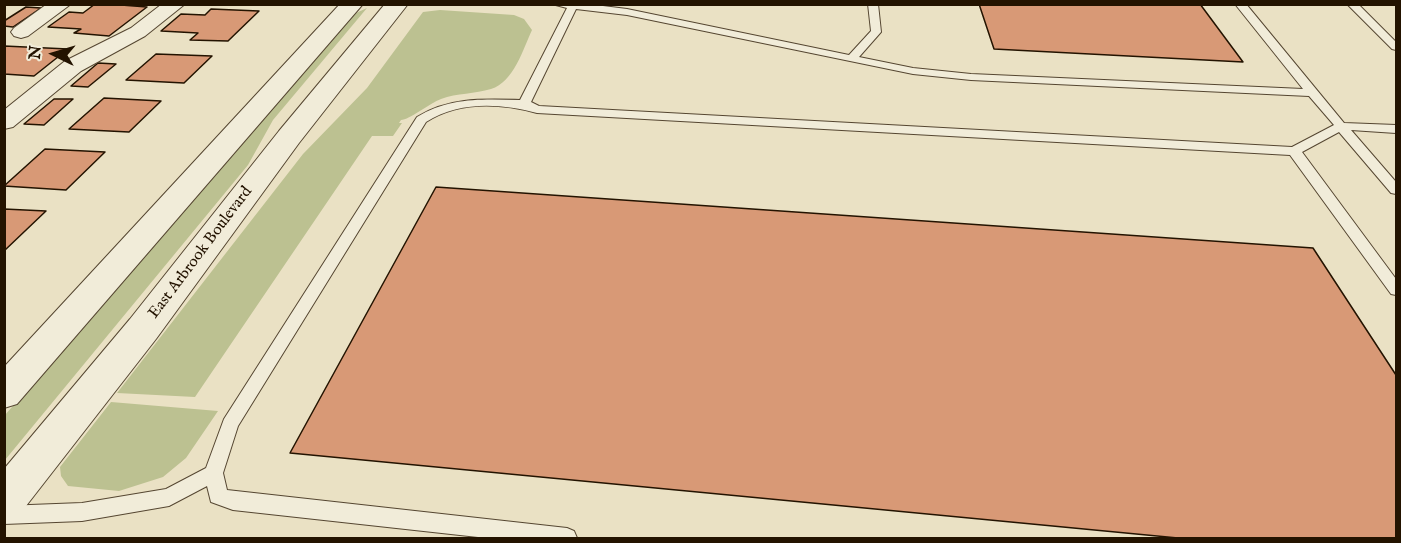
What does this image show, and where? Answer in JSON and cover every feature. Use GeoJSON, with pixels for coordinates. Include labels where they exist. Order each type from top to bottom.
{"type":"FeatureCollection","features":[{"type":"Feature","properties":{"kind":"street"},"geometry":{"type":"LineString","coordinates":[[21,32],[61,4]]}},
{"type":"Feature","properties":{"kind":"street"},"geometry":{"type":"LineString","coordinates":[[4,122],[73,66],[138,32],[175,4]]}},
{"type":"Feature","properties":{"kind":"street"},"geometry":{"type":"LineString","coordinates":[[4,393],[352,4]]}},
{"type":"Feature","properties":{"kind":"street","name":"East Arbrook Boulevard"},"geometry":{"type":"LineString","coordinates":[[4,501],[143,329],[289,137],[397,4]]}},
{"type":"Feature","properties":{"kind":"street"},"geometry":{"type":"LineString","coordinates":[[4,98],[32,100]]}},
{"type":"Feature","properties":{"kind":"lane"},"geometry":{"type":"LineString","coordinates":[[557,4],[627,12],[746,35],[889,68],[971,77],[1312,93]]}},
{"type":"Feature","properties":{"kind":"lane"},"geometry":{"type":"LineString","coordinates":[[851,59],[876,32],[873,4]]}},
{"type":"Feature","properties":{"kind":"lane"},"geometry":{"type":"LineString","coordinates":[[1240,4],[1312,93],[1396,190]]}},
{"type":"Feature","properties":{"kind":"lane"},"geometry":{"type":"LineString","coordinates":[[1352,4],[1396,47]]}},
{"type":"Feature","properties":{"kind":"lane"},"geometry":{"type":"LineString","coordinates":[[524,104],[574,5]]}},
{"type":"Feature","properties":{"kind":"lane"},"geometry":{"type":"LineString","coordinates":[[567,538],[233,501],[218,496],[214,473],[230,424],[421,120],[433,111],[455,104],[481,102],[524,104],[537,109],[1293,152],[1319,140],[1341,126],[1396,129]]}},
{"type":"Feature","properties":{"kind":"lane"},"geometry":{"type":"LineString","coordinates":[[1293,152],[1396,290]]}},
{"type":"Feature","properties":{"kind":"lane"},"geometry":{"type":"LineString","coordinates":[[4,514],[82,512],[169,497],[214,473]]}},
{"type":"Feature","properties":{"kind":"green space"},"geometry":{"type":"Polygon","coordinates":[[[367,8],[273,120],[248,165],[5,460],[5,415],[356,13],[367,8]]]}},
{"type":"Feature","properties":{"kind":"green space"},"geometry":{"type":"Polygon","coordinates":[[[440,10],[514,15],[524,19],[532,30],[517,64],[506,80],[491,89],[436,101],[401,120],[399,123],[402,123],[393,136],[372,136],[195,397],[117,393],[303,154],[367,88],[423,12],[440,10]]]}},
{"type":"Feature","properties":{"kind":"green space"},"geometry":{"type":"Polygon","coordinates":[[[111,402],[218,411],[186,458],[163,477],[119,491],[68,486],[61,476],[60,467],[111,402]]]}},
{"type":"Feature","properties":{"kind":"building"},"geometry":{"type":"Polygon","coordinates":[[[95,4],[147,7],[109,36],[74,33],[81,29],[48,27],[69,12],[83,13],[95,4]]]}},
{"type":"Feature","properties":{"kind":"building"},"geometry":{"type":"Polygon","coordinates":[[[979,4],[1200,4],[1243,62],[994,49],[979,4]]]}},
{"type":"Feature","properties":{"kind":"building"},"geometry":{"type":"Polygon","coordinates":[[[26,7],[41,8],[13,27],[4,26],[4,21],[26,7]]]}},
{"type":"Feature","properties":{"kind":"building"},"geometry":{"type":"Polygon","coordinates":[[[211,9],[259,11],[228,41],[190,40],[198,33],[161,31],[181,14],[205,15],[211,9]]]}},
{"type":"Feature","properties":{"kind":"building"},"geometry":{"type":"Polygon","coordinates":[[[4,46],[68,49],[34,76],[4,74],[4,46]]]}},
{"type":"Feature","properties":{"kind":"building"},"geometry":{"type":"Polygon","coordinates":[[[156,54],[212,56],[184,83],[126,80],[156,54]]]}},
{"type":"Feature","properties":{"kind":"building"},"geometry":{"type":"Polygon","coordinates":[[[98,63],[116,64],[88,87],[71,86],[98,63]]]}},
{"type":"Feature","properties":{"kind":"building"},"geometry":{"type":"Polygon","coordinates":[[[104,98],[161,101],[129,132],[69,129],[104,98]]]}},
{"type":"Feature","properties":{"kind":"building"},"geometry":{"type":"Polygon","coordinates":[[[54,99],[73,99],[44,125],[24,124],[54,99]]]}},
{"type":"Feature","properties":{"kind":"building"},"geometry":{"type":"Polygon","coordinates":[[[45,149],[105,152],[66,190],[4,186],[45,149]]]}},
{"type":"Feature","properties":{"kind":"building"},"geometry":{"type":"Polygon","coordinates":[[[436,187],[1313,248],[1396,375],[1396,538],[1178,538],[290,453],[436,187]]]}},
{"type":"Feature","properties":{"kind":"building"},"geometry":{"type":"Polygon","coordinates":[[[4,209],[46,211],[4,251],[4,209]]]}}]}
